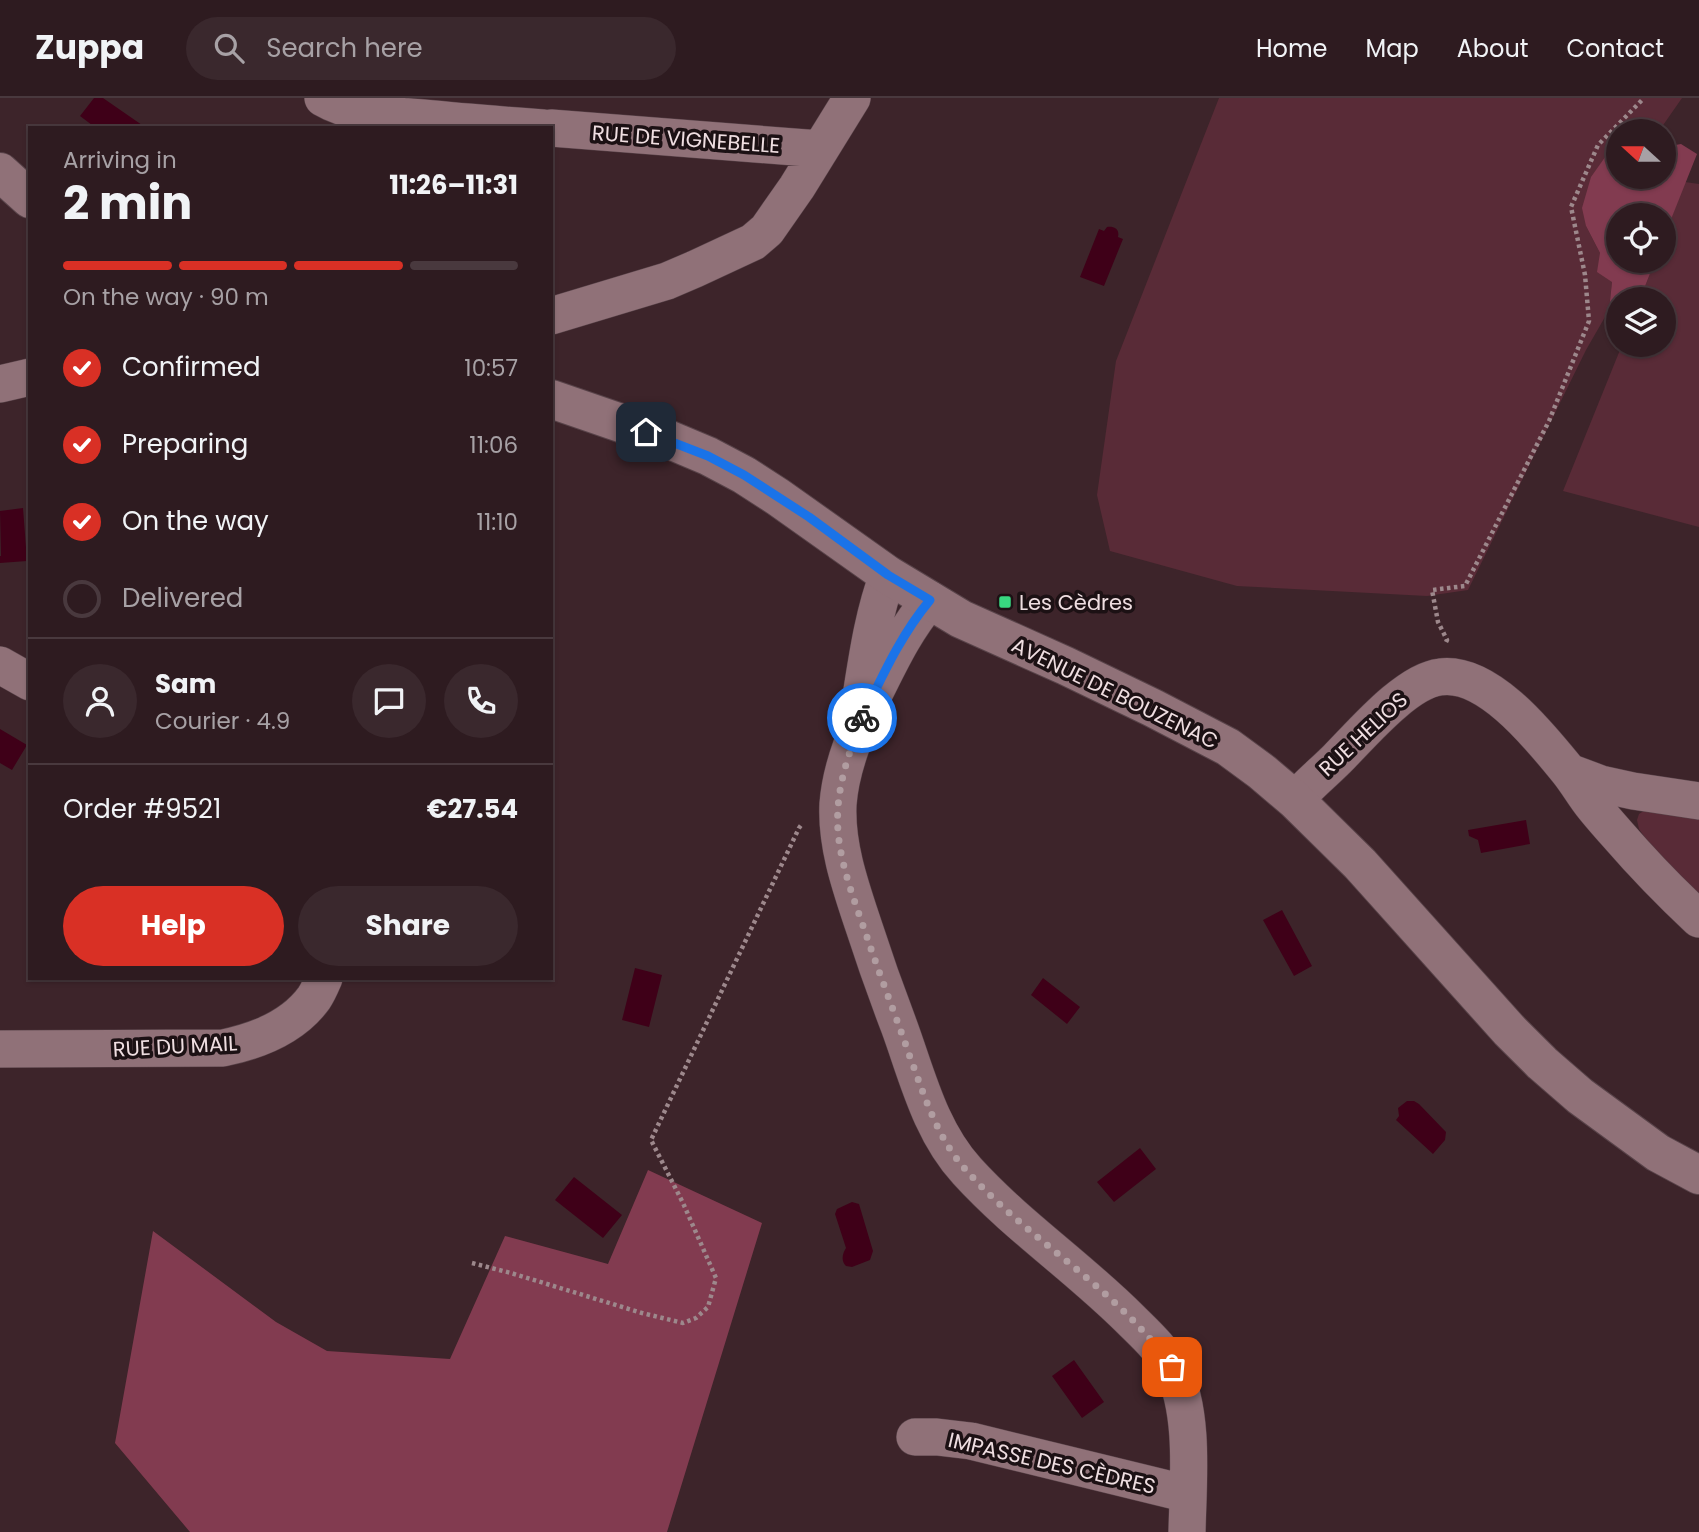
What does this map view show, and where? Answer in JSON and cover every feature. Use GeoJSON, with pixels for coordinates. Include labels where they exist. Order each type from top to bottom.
{"type":"FeatureCollection","features":[{"type":"Feature","properties":{"kind":"street"},"geometry":{"type":"LineString","coordinates":[[323,98],[351,110],[384,115],[519,126]]}},
{"type":"Feature","properties":{"kind":"street"},"geometry":{"type":"LineString","coordinates":[[553,315],[667,281],[753,242],[767,230],[797,187],[852,98]]}},
{"type":"Feature","properties":{"kind":"street","name":"RUE DE VIGNEBELLE"},"geometry":{"type":"LineString","coordinates":[[553,128],[820,149]]}},
{"type":"Feature","properties":{"kind":"street"},"geometry":{"type":"LineString","coordinates":[[0,145],[28,170]]}},
{"type":"Feature","properties":{"kind":"street"},"geometry":{"type":"LineString","coordinates":[[0,172],[28,197]]}},
{"type":"Feature","properties":{"kind":"street"},"geometry":{"type":"LineString","coordinates":[[0,384],[28,377]]}},
{"type":"Feature","properties":{"kind":"street","name":"AVENUE DE BOUZENAC"},"geometry":{"type":"LineString","coordinates":[[553,400],[708,456],[778,497],[888,575],[980,628],[1066,666],[1228,747],[1295,800],[1360,864],[1542,1063],[1580,1096],[1658,1153],[1699,1175]]}},
{"type":"Feature","properties":{"kind":"street"},"geometry":{"type":"LineString","coordinates":[[862,719],[862,690],[869,648],[880,594],[888,575]]}},
{"type":"Feature","properties":{"kind":"street"},"geometry":{"type":"LineString","coordinates":[[930,600],[899,644],[862,719],[844,771],[838,803],[838,832],[845,865],[881,978],[925,1100],[943,1139],[964,1169],[991,1196],[1106,1294],[1157,1346],[1172,1367],[1185,1403],[1187,1423],[1187,1532]]}},
{"type":"Feature","properties":{"kind":"street"},"geometry":{"type":"LineString","coordinates":[[0,665],[28,681]]}},
{"type":"Feature","properties":{"kind":"street"},"geometry":{"type":"LineString","coordinates":[[1437,677],[1453,676],[1469,680],[1500,699],[1526,723],[1629,848],[1699,919]]}},
{"type":"Feature","properties":{"kind":"street","name":"RUE HELIOS"},"geometry":{"type":"LineString","coordinates":[[1295,800],[1390,706],[1410,690],[1437,677]]}},
{"type":"Feature","properties":{"kind":"street"},"geometry":{"type":"LineString","coordinates":[[1569,772],[1601,784],[1699,801]]}},
{"type":"Feature","properties":{"kind":"street","name":"RUE DU MAIL"},"geometry":{"type":"LineString","coordinates":[[0,1049],[223,1048],[249,1043],[296,1017],[314,997],[323,980]]}},
{"type":"Feature","properties":{"kind":"street","name":"IMPASSE DES CÈDRES"},"geometry":{"type":"LineString","coordinates":[[915,1437],[971,1441],[1188,1494]]}},
{"type":"Feature","properties":{"kind":"path"},"geometry":{"type":"LineString","coordinates":[[1437,677],[1447,639],[1438,622],[1432,590],[1465,586],[1549,421],[1589,321],[1585,275],[1571,207],[1598,145],[1644,98]]}},
{"type":"Feature","properties":{"kind":"path"},"geometry":{"type":"LineString","coordinates":[[472,1263],[683,1323],[696,1318],[708,1307],[716,1278],[651,1140],[799,828],[818,807],[838,803]]}},
{"type":"Feature","properties":{"kind":"shaded area"},"geometry":{"type":"Polygon","coordinates":[[[94,98],[103,98],[142,125],[93,126],[80,116],[94,98]]]}},
{"type":"Feature","properties":{"kind":"shaded area"},"geometry":{"type":"Polygon","coordinates":[[[1219,98],[1682,98],[1667,119],[1606,119],[1606,160],[1586,226],[1612,282],[1611,287],[1606,287],[1606,315],[1586,350],[1468,590],[1427,596],[1237,586],[1110,551],[1097,495],[1116,361],[1219,98]]]}},
{"type":"Feature","properties":{"kind":"shaded area"},"geometry":{"type":"Polygon","coordinates":[[[1681,144],[1697,154],[1676,207],[1676,203],[1606,203],[1606,273],[1650,273],[1645,287],[1611,287],[1612,282],[1597,272],[1600,253],[1586,226],[1582,208],[1591,177],[1606,156],[1606,189],[1676,189],[1676,145],[1681,144]]]}},
{"type":"Feature","properties":{"kind":"shaded area"},"geometry":{"type":"Polygon","coordinates":[[[1685,182],[1699,184],[1699,527],[1563,491],[1617,357],[1676,357],[1676,287],[1645,287],[1650,273],[1676,273],[1676,206],[1685,182]]]}},
{"type":"Feature","properties":{"kind":"shaded area"},"geometry":{"type":"Polygon","coordinates":[[[1107,227],[1116,229],[1118,237],[1123,239],[1104,286],[1080,277],[1099,229],[1104,231],[1107,227]]]}},
{"type":"Feature","properties":{"kind":"shaded area"},"geometry":{"type":"Polygon","coordinates":[[[23,508],[27,561],[0,563],[0,511],[23,508]]]}},
{"type":"Feature","properties":{"kind":"shaded area"},"geometry":{"type":"Polygon","coordinates":[[[0,729],[27,745],[12,770],[0,763],[0,729]]]}},
{"type":"Feature","properties":{"kind":"shaded area"},"geometry":{"type":"Polygon","coordinates":[[[1645,810],[1699,817],[1699,896],[1639,829],[1637,820],[1639,814],[1645,810]]]}},
{"type":"Feature","properties":{"kind":"shaded area"},"geometry":{"type":"Polygon","coordinates":[[[1526,820],[1530,844],[1481,853],[1478,840],[1469,836],[1468,830],[1526,820]]]}},
{"type":"Feature","properties":{"kind":"shaded area"},"geometry":{"type":"Polygon","coordinates":[[[1282,910],[1312,966],[1294,976],[1263,920],[1282,910]]]}},
{"type":"Feature","properties":{"kind":"shaded area"},"geometry":{"type":"Polygon","coordinates":[[[635,968],[662,975],[649,1027],[622,1020],[635,968]]]}},
{"type":"Feature","properties":{"kind":"shaded area"},"geometry":{"type":"Polygon","coordinates":[[[1043,978],[1080,1007],[1067,1024],[1031,995],[1043,978]]]}},
{"type":"Feature","properties":{"kind":"shaded area"},"geometry":{"type":"Polygon","coordinates":[[[1407,1101],[1419,1104],[1446,1132],[1445,1140],[1433,1154],[1396,1120],[1399,1116],[1398,1108],[1407,1101]]]}},
{"type":"Feature","properties":{"kind":"shaded area"},"geometry":{"type":"Polygon","coordinates":[[[1140,1148],[1156,1169],[1114,1202],[1097,1182],[1140,1148]]]}},
{"type":"Feature","properties":{"kind":"shaded area"},"geometry":{"type":"Polygon","coordinates":[[[648,1170],[762,1223],[667,1532],[190,1532],[115,1443],[153,1231],[276,1322],[327,1351],[450,1359],[505,1236],[608,1264],[648,1170]]]}},
{"type":"Feature","properties":{"kind":"shaded area"},"geometry":{"type":"Polygon","coordinates":[[[574,1177],[622,1215],[603,1238],[555,1200],[574,1177]]]}},
{"type":"Feature","properties":{"kind":"shaded area"},"geometry":{"type":"Polygon","coordinates":[[[852,1202],[859,1204],[873,1251],[870,1260],[852,1267],[843,1262],[846,1248],[835,1214],[837,1209],[852,1202]]]}},
{"type":"Feature","properties":{"kind":"shaded area"},"geometry":{"type":"Polygon","coordinates":[[[1074,1360],[1104,1402],[1082,1418],[1052,1376],[1074,1360]]]}},
{"type":"Feature","properties":{"kind":"way so far"},"geometry":{"type":"LineString","coordinates":[[862,718],[844,771],[838,803],[838,832],[845,865],[881,978],[925,1100],[943,1139],[964,1169],[991,1196],[1106,1294],[1157,1346],[1172,1367]]}},
{"type":"Feature","properties":{"kind":"place","name":"Les Cèdres"},"geometry":{"type":"Point","coordinates":[1005,602]}},
{"type":"Feature","properties":{"kind":"route"},"geometry":{"type":"LineString","coordinates":[[646,432],[708,456],[744,475],[809,517],[888,575],[930,600],[899,644],[862,718]]}}]}
